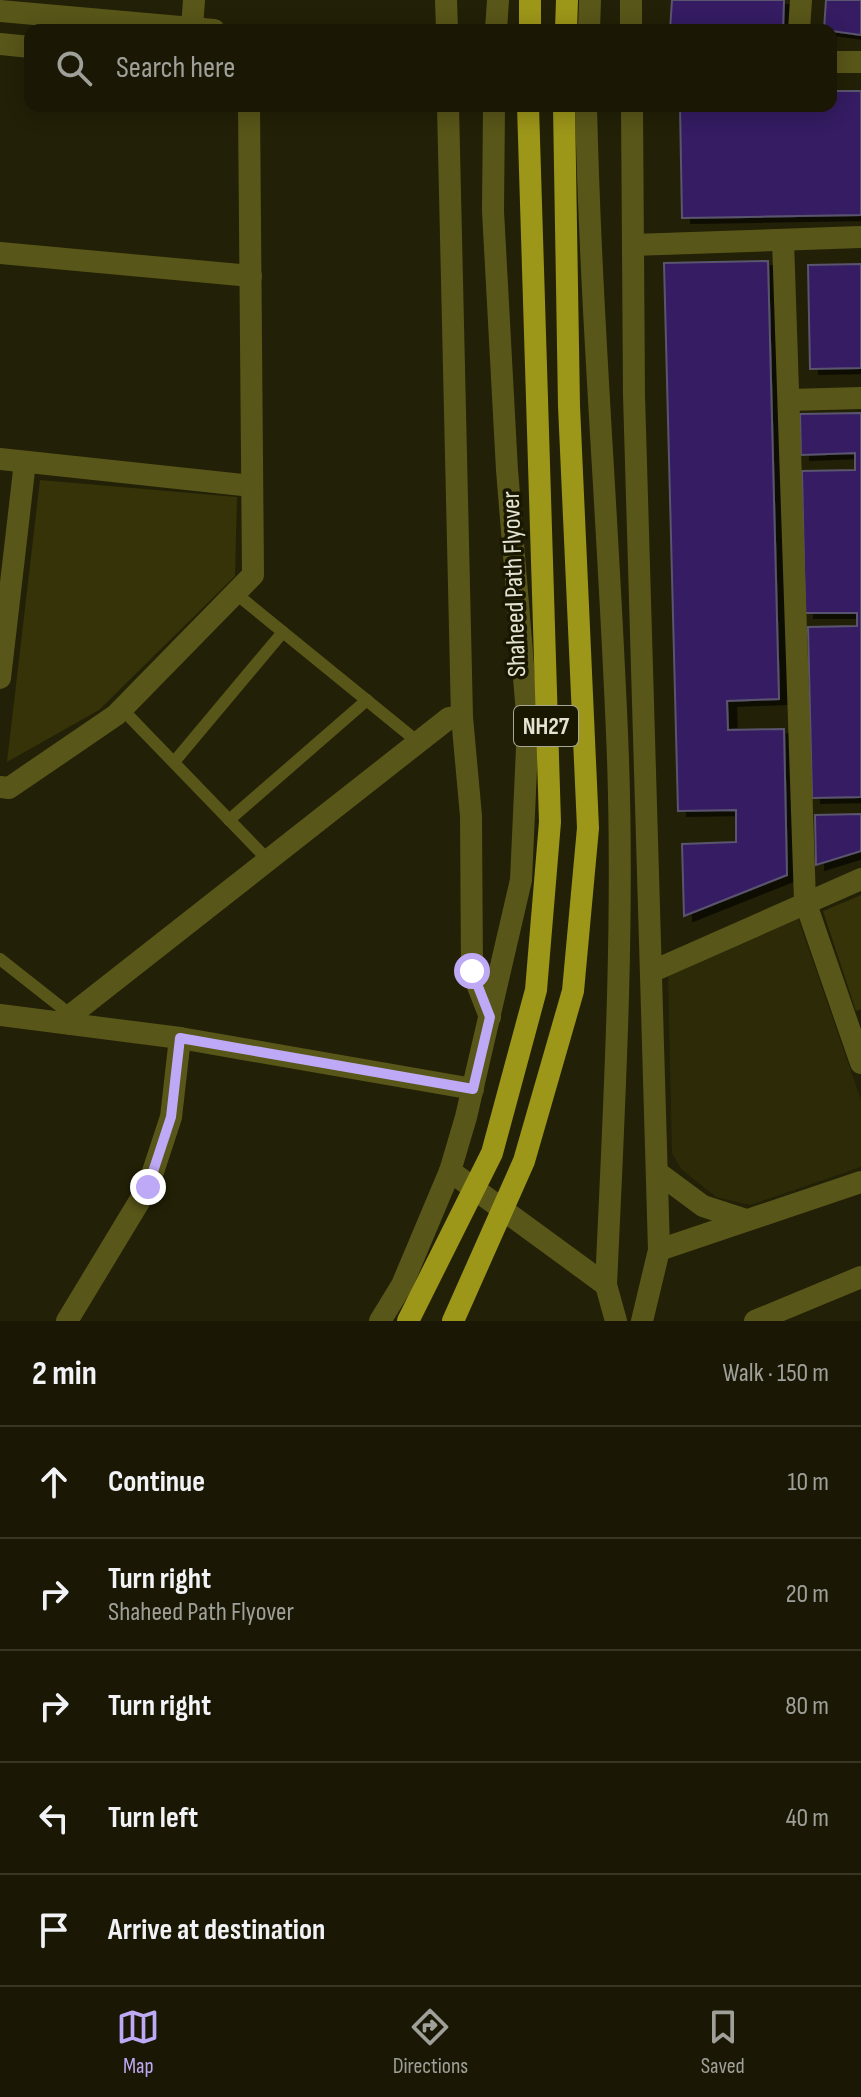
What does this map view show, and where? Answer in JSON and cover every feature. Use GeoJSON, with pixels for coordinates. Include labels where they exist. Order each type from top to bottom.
{"type":"FeatureCollection","features":[{"type":"Feature","properties":{"kind":"highway"},"geometry":{"type":"LineString","coordinates":[[530,0],[530,24]]}},
{"type":"Feature","properties":{"kind":"highway"},"geometry":{"type":"LineString","coordinates":[[566,24],[567,0]]}},
{"type":"Feature","properties":{"kind":"highway","name":"Shaheed Path Flyover"},"geometry":{"type":"LineString","coordinates":[[408,1321],[492,1153],[536,990],[550,822],[528,112]]}},
{"type":"Feature","properties":{"kind":"highway","name":"NH27"},"geometry":{"type":"LineString","coordinates":[[453,1321],[524,1161],[573,991],[588,828],[569,406],[564,112]]}},
{"type":"Feature","properties":{"kind":"street"},"geometry":{"type":"LineString","coordinates":[[194,0],[201,24]]}},
{"type":"Feature","properties":{"kind":"street"},"geometry":{"type":"LineString","coordinates":[[446,0],[447,24]]}},
{"type":"Feature","properties":{"kind":"street"},"geometry":{"type":"LineString","coordinates":[[496,24],[498,0]]}},
{"type":"Feature","properties":{"kind":"street"},"geometry":{"type":"LineString","coordinates":[[589,24],[590,0]]}},
{"type":"Feature","properties":{"kind":"street"},"geometry":{"type":"LineString","coordinates":[[631,0],[631,24]]}},
{"type":"Feature","properties":{"kind":"street"},"geometry":{"type":"LineString","coordinates":[[799,24],[801,0]]}},
{"type":"Feature","properties":{"kind":"street"},"geometry":{"type":"LineString","coordinates":[[0,11],[147,24]]}},
{"type":"Feature","properties":{"kind":"street"},"geometry":{"type":"LineString","coordinates":[[0,44],[24,46]]}},
{"type":"Feature","properties":{"kind":"street"},"geometry":{"type":"LineString","coordinates":[[837,62],[861,62]]}},
{"type":"Feature","properties":{"kind":"street"},"geometry":{"type":"LineString","coordinates":[[0,787],[9,788],[122,709],[253,575],[249,112]]}},
{"type":"Feature","properties":{"kind":"street"},"geometry":{"type":"LineString","coordinates":[[448,112],[462,717],[471,816],[472,971],[490,1017]]}},
{"type":"Feature","properties":{"kind":"street","name":"Shaheed Path Flyover"},"geometry":{"type":"LineString","coordinates":[[380,1321],[402,1285],[450,1171],[473,1089],[521,880],[528,726],[507,470],[493,211],[494,112]]}},
{"type":"Feature","properties":{"kind":"street"},"geometry":{"type":"LineString","coordinates":[[586,112],[590,286],[610,624],[621,951],[606,1285],[616,1321]]}},
{"type":"Feature","properties":{"kind":"street"},"geometry":{"type":"LineString","coordinates":[[632,112],[634,395],[659,1250],[642,1321]]}},
{"type":"Feature","properties":{"kind":"street"},"geometry":{"type":"LineString","coordinates":[[633,245],[861,237]]}},
{"type":"Feature","properties":{"kind":"street"},"geometry":{"type":"LineString","coordinates":[[783,240],[805,901],[855,1026],[861,1063]]}},
{"type":"Feature","properties":{"kind":"street"},"geometry":{"type":"LineString","coordinates":[[0,253],[251,276]]}},
{"type":"Feature","properties":{"kind":"street"},"geometry":{"type":"LineString","coordinates":[[789,400],[861,398]]}},
{"type":"Feature","properties":{"kind":"street"},"geometry":{"type":"LineString","coordinates":[[0,459],[252,486]]}},
{"type":"Feature","properties":{"kind":"street"},"geometry":{"type":"LineString","coordinates":[[0,678],[25,462]]}},
{"type":"Feature","properties":{"kind":"street"},"geometry":{"type":"LineString","coordinates":[[71,1019],[449,718],[462,717]]}},
{"type":"Feature","properties":{"kind":"street"},"geometry":{"type":"LineString","coordinates":[[653,971],[805,901],[861,879]]}},
{"type":"Feature","properties":{"kind":"street"},"geometry":{"type":"LineString","coordinates":[[0,1015],[71,1019],[473,1089]]}},
{"type":"Feature","properties":{"kind":"street"},"geometry":{"type":"LineString","coordinates":[[67,1321],[148,1187],[171,1117],[180,1038]]}},
{"type":"Feature","properties":{"kind":"street"},"geometry":{"type":"LineString","coordinates":[[450,1171],[606,1285]]}},
{"type":"Feature","properties":{"kind":"street"},"geometry":{"type":"LineString","coordinates":[[657,1172],[703,1206],[746,1220]]}},
{"type":"Feature","properties":{"kind":"street"},"geometry":{"type":"LineString","coordinates":[[659,1250],[861,1182]]}},
{"type":"Feature","properties":{"kind":"street"},"geometry":{"type":"LineString","coordinates":[[755,1321],[861,1277]]}},
{"type":"Feature","properties":{"kind":"lane"},"geometry":{"type":"LineString","coordinates":[[235,593],[418,742]]}},
{"type":"Feature","properties":{"kind":"lane"},"geometry":{"type":"LineString","coordinates":[[174,762],[283,632]]}},
{"type":"Feature","properties":{"kind":"lane"},"geometry":{"type":"LineString","coordinates":[[229,820],[367,700]]}},
{"type":"Feature","properties":{"kind":"lane"},"geometry":{"type":"LineString","coordinates":[[122,709],[268,860]]}},
{"type":"Feature","properties":{"kind":"lane"},"geometry":{"type":"LineString","coordinates":[[0,959],[71,1019]]}},
{"type":"Feature","properties":{"kind":"shaded area"},"geometry":{"type":"Polygon","coordinates":[[[40,480],[237,497],[235,576],[99,710],[7,762],[40,480]]]}},
{"type":"Feature","properties":{"kind":"shaded area"},"geometry":{"type":"Polygon","coordinates":[[[861,895],[861,1009],[856,1011],[823,911],[861,895]]]}},
{"type":"Feature","properties":{"kind":"shaded area"},"geometry":{"type":"Polygon","coordinates":[[[798,918],[861,1100],[861,1167],[750,1205],[716,1197],[681,1169],[672,1153],[668,974],[798,918]]]}},
{"type":"Feature","properties":{"kind":"building"},"geometry":{"type":"Polygon","coordinates":[[[672,0],[784,0],[783,24],[670,24],[672,0]]]}},
{"type":"Feature","properties":{"kind":"building"},"geometry":{"type":"Polygon","coordinates":[[[826,0],[861,0],[861,35],[837,32],[837,24],[824,24],[826,0]]]}},
{"type":"Feature","properties":{"kind":"building"},"geometry":{"type":"Polygon","coordinates":[[[837,91],[861,91],[861,215],[682,218],[680,112],[837,112],[837,91]]]}},
{"type":"Feature","properties":{"kind":"building"},"geometry":{"type":"Polygon","coordinates":[[[768,261],[779,699],[727,701],[728,730],[784,729],[787,875],[684,916],[682,844],[736,842],[736,810],[678,811],[664,263],[768,261]]]}},
{"type":"Feature","properties":{"kind":"building"},"geometry":{"type":"Polygon","coordinates":[[[861,264],[861,368],[810,369],[808,265],[861,264]]]}},
{"type":"Feature","properties":{"kind":"building"},"geometry":{"type":"Polygon","coordinates":[[[861,413],[861,797],[812,798],[808,627],[857,626],[857,613],[805,613],[802,471],[855,470],[855,453],[801,455],[800,414],[861,413]]]}},
{"type":"Feature","properties":{"kind":"building"},"geometry":{"type":"Polygon","coordinates":[[[861,814],[861,851],[816,865],[815,815],[861,814]]]}},
{"type":"Feature","properties":{"kind":"route"},"geometry":{"type":"LineString","coordinates":[[148,1187],[171,1117],[180,1038],[473,1089],[490,1017],[474,985],[472,971]]}}]}
